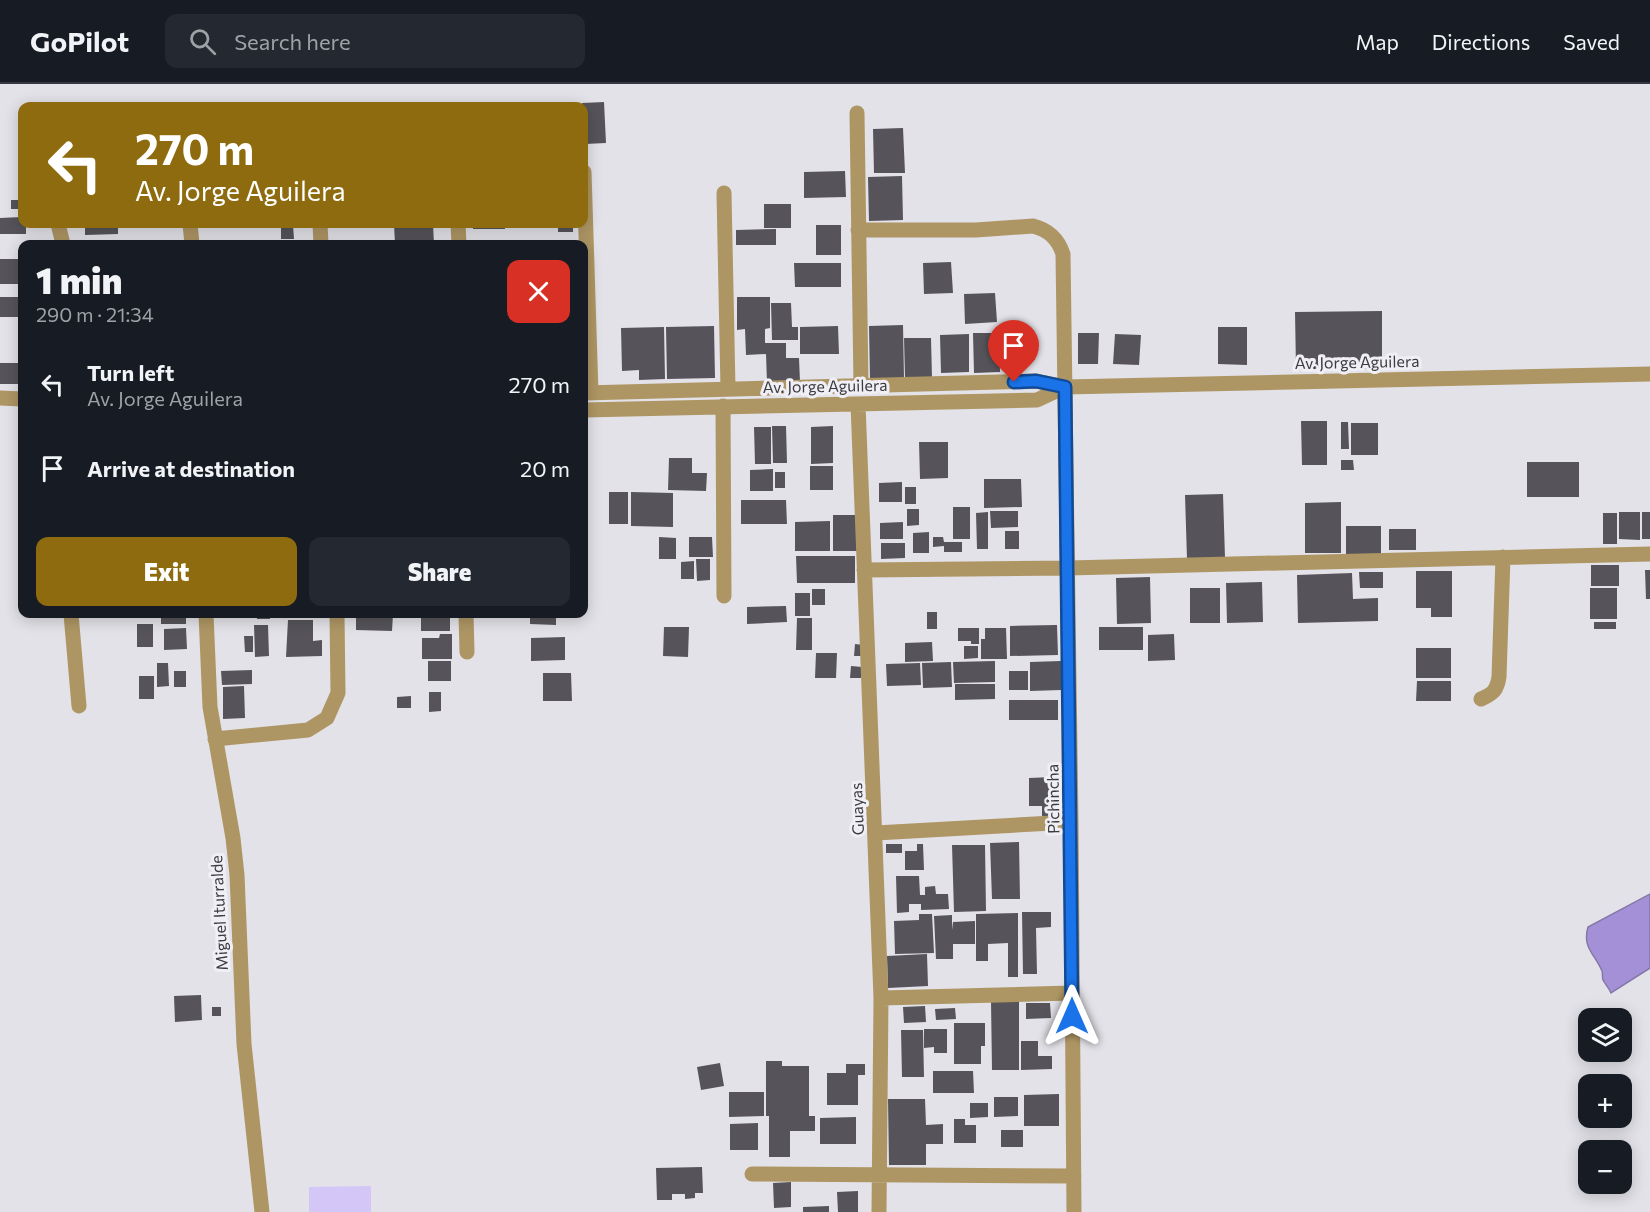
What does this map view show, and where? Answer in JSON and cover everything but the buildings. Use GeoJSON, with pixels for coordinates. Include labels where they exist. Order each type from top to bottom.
{"type":"FeatureCollection","features":[{"type":"Feature","properties":{"kind":"street"},"geometry":{"type":"LineString","coordinates":[[857,113],[861,385]]}},
{"type":"Feature","properties":{"kind":"street"},"geometry":{"type":"LineString","coordinates":[[724,193],[728,389]]}},
{"type":"Feature","properties":{"kind":"street","name":"Pichincha"},"geometry":{"type":"LineString","coordinates":[[858,230],[976,230],[1025,226],[1047,231],[1058,241],[1063,254],[1074,1212]]}},
{"type":"Feature","properties":{"kind":"street","name":"Av. Jorge Aguilera"},"geometry":{"type":"LineString","coordinates":[[588,393],[1036,381],[1065,387],[1650,374]]}},
{"type":"Feature","properties":{"kind":"street","name":"Av. Jorge Aguilera"},"geometry":{"type":"LineString","coordinates":[[588,410],[1037,400],[1065,387]]}},
{"type":"Feature","properties":{"kind":"street"},"geometry":{"type":"LineString","coordinates":[[0,398],[18,399]]}},
{"type":"Feature","properties":{"kind":"street","name":"Guayas"},"geometry":{"type":"LineString","coordinates":[[858,404],[881,998],[879,1212]]}},
{"type":"Feature","properties":{"kind":"street"},"geometry":{"type":"LineString","coordinates":[[723,406],[724,596]]}},
{"type":"Feature","properties":{"kind":"street"},"geometry":{"type":"LineString","coordinates":[[864,570],[1068,568],[1650,554]]}},
{"type":"Feature","properties":{"kind":"street"},"geometry":{"type":"LineString","coordinates":[[1481,699],[1492,695],[1499,677],[1503,557]]}},
{"type":"Feature","properties":{"kind":"street"},"geometry":{"type":"LineString","coordinates":[[71,618],[79,706]]}},
{"type":"Feature","properties":{"kind":"street","name":"Miguel Iturralde"},"geometry":{"type":"LineString","coordinates":[[206,618],[210,707],[237,875],[244,1044],[262,1212]]}},
{"type":"Feature","properties":{"kind":"street"},"geometry":{"type":"LineString","coordinates":[[215,739],[308,730],[327,718],[338,693],[337,618]]}},
{"type":"Feature","properties":{"kind":"street"},"geometry":{"type":"LineString","coordinates":[[466,618],[466,652]]}},
{"type":"Feature","properties":{"kind":"street"},"geometry":{"type":"LineString","coordinates":[[876,833],[1071,822]]}},
{"type":"Feature","properties":{"kind":"street"},"geometry":{"type":"LineString","coordinates":[[881,998],[1072,993]]}},
{"type":"Feature","properties":{"kind":"street"},"geometry":{"type":"LineString","coordinates":[[752,1174],[1074,1176]]}},
{"type":"Feature","properties":{"kind":"shaded area"},"geometry":{"type":"Polygon","coordinates":[[[1650,894],[1650,968],[1611,993],[1588,946],[1588,927],[1650,894]]]}},
{"type":"Feature","properties":{"kind":"shaded area"},"geometry":{"type":"Polygon","coordinates":[[[371,1186],[371,1212],[309,1212],[309,1187],[371,1186]]]}},
{"type":"Feature","properties":{"kind":"route"},"geometry":{"type":"LineString","coordinates":[[1014,382],[1036,381],[1065,387],[1072,1016]]}}]}
